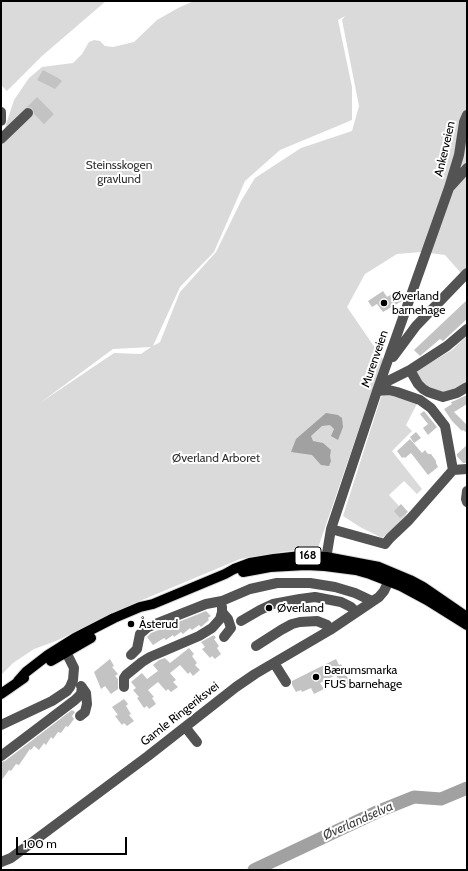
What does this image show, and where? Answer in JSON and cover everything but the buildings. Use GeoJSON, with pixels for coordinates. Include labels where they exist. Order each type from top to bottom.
{"type":"FeatureCollection","features":[{"type":"Feature","properties":{"kind":"main road","name":"168"},"geometry":{"type":"LineString","coordinates":[[1,694],[18,681],[30,669],[114,618],[140,607],[153,604],[225,574],[236,574],[253,570],[325,561],[365,564],[391,576],[467,625]]}},
{"type":"Feature","properties":{"kind":"main road","name":"168"},"geometry":{"type":"LineString","coordinates":[[391,576],[410,580],[436,595],[467,617]]}},
{"type":"Feature","properties":{"kind":"street"},"geometry":{"type":"LineString","coordinates":[[1,112],[1,121]]}},
{"type":"Feature","properties":{"kind":"street"},"geometry":{"type":"LineString","coordinates":[[1,139],[28,113]]}},
{"type":"Feature","properties":{"kind":"street","name":"Ankerveien"},"geometry":{"type":"LineString","coordinates":[[449,188],[459,155],[464,122],[467,115]]}},
{"type":"Feature","properties":{"kind":"street","name":"Murenveien"},"geometry":{"type":"LineString","coordinates":[[325,561],[331,529],[449,188],[460,178],[467,168]]}},
{"type":"Feature","properties":{"kind":"street"},"geometry":{"type":"LineString","coordinates":[[387,365],[416,326],[467,274]]}},
{"type":"Feature","properties":{"kind":"street"},"geometry":{"type":"LineString","coordinates":[[379,388],[447,346],[467,329]]}},
{"type":"Feature","properties":{"kind":"street"},"geometry":{"type":"LineString","coordinates":[[410,370],[418,384],[428,392],[443,397],[467,388]]}},
{"type":"Feature","properties":{"kind":"street"},"geometry":{"type":"LineString","coordinates":[[379,388],[397,392],[420,400],[431,408],[445,426],[453,470]]}},
{"type":"Feature","properties":{"kind":"street"},"geometry":{"type":"LineString","coordinates":[[331,529],[386,544],[453,470],[467,468]]}},
{"type":"Feature","properties":{"kind":"street"},"geometry":{"type":"LineString","coordinates":[[467,491],[467,502]]}},
{"type":"Feature","properties":{"kind":"street","name":"Gamle Ringeriksvei"},"geometry":{"type":"LineString","coordinates":[[1,862],[11,858],[186,728],[236,687],[330,630],[379,596],[391,576]]}},
{"type":"Feature","properties":{"kind":"street"},"geometry":{"type":"LineString","coordinates":[[131,655],[136,649],[140,634],[148,627],[206,604],[222,601],[250,589],[277,583],[310,583],[335,587],[372,601]]}},
{"type":"Feature","properties":{"kind":"street"},"geometry":{"type":"LineString","coordinates":[[241,621],[273,604],[315,597],[341,602],[351,607],[356,612]]}},
{"type":"Feature","properties":{"kind":"street"},"geometry":{"type":"LineString","coordinates":[[124,687],[124,678],[126,675],[142,662],[150,657],[199,636],[212,628],[220,620],[222,601]]}},
{"type":"Feature","properties":{"kind":"street"},"geometry":{"type":"LineString","coordinates":[[222,612],[228,619],[231,628],[224,637]]}},
{"type":"Feature","properties":{"kind":"street"},"geometry":{"type":"LineString","coordinates":[[256,646],[286,627],[300,622],[317,621],[327,625],[330,630]]}},
{"type":"Feature","properties":{"kind":"street"},"geometry":{"type":"LineString","coordinates":[[1,756],[81,694],[74,668],[65,649]]}},
{"type":"Feature","properties":{"kind":"street"},"geometry":{"type":"LineString","coordinates":[[274,663],[286,682]]}},
{"type":"Feature","properties":{"kind":"street"},"geometry":{"type":"LineString","coordinates":[[78,684],[86,693],[87,704],[85,712],[80,716]]}},
{"type":"Feature","properties":{"kind":"street"},"geometry":{"type":"LineString","coordinates":[[1,726],[60,697],[78,684]]}},
{"type":"Feature","properties":{"kind":"street"},"geometry":{"type":"LineString","coordinates":[[186,728],[197,742]]}},
{"type":"Feature","properties":{"kind":"green space"},"geometry":{"type":"Polygon","coordinates":[[[1,1],[106,1],[42,56],[7,91],[1,85],[1,1]]]}},
{"type":"Feature","properties":{"kind":"green space"},"geometry":{"type":"Polygon","coordinates":[[[194,1],[467,1],[467,280],[445,255],[422,252],[397,254],[365,274],[347,307],[384,361],[375,382],[318,548],[281,552],[240,559],[128,606],[56,641],[34,649],[13,663],[1,675],[1,140],[14,100],[29,78],[42,67],[73,63],[82,54],[89,42],[94,40],[100,41],[105,46],[113,47],[134,42],[157,20],[194,1]],[[345,16],[338,20],[352,87],[352,120],[280,150],[245,181],[214,252],[180,287],[153,346],[160,342],[180,292],[216,252],[241,201],[255,178],[301,148],[352,131],[359,106],[342,20],[345,16]],[[151,347],[113,349],[40,403],[114,353],[141,354],[151,347]]]}},
{"type":"Feature","properties":{"kind":"green space"},"geometry":{"type":"Polygon","coordinates":[[[467,336],[467,380],[459,388],[444,392],[427,388],[420,380],[416,371],[452,350],[467,336]]]}},
{"type":"Feature","properties":{"kind":"green space"},"geometry":{"type":"Polygon","coordinates":[[[389,392],[419,400],[406,425],[412,431],[392,451],[422,489],[417,494],[404,481],[389,495],[408,516],[382,538],[360,527],[343,516],[381,397],[389,392]]]}},
{"type":"Feature","properties":{"kind":"shaded area"},"geometry":{"type":"Polygon","coordinates":[[[326,413],[338,415],[342,418],[343,427],[338,440],[331,436],[334,429],[330,425],[322,426],[311,436],[313,441],[323,443],[331,450],[331,461],[329,466],[321,465],[312,455],[291,452],[296,439],[326,413]]]}},
{"type":"Feature","properties":{"kind":"waterway","name":"Øverlandselva"},"geometry":{"type":"LineString","coordinates":[[254,870],[379,811],[414,797],[441,799],[467,788]]}},
{"type":"Feature","properties":{"kind":"place","name":"Øverland barnehage"},"geometry":{"type":"Point","coordinates":[384,303]}},
{"type":"Feature","properties":{"kind":"place","name":"Øverland"},"geometry":{"type":"Point","coordinates":[269,608]}},
{"type":"Feature","properties":{"kind":"place","name":"Åsterud"},"geometry":{"type":"Point","coordinates":[131,624]}},
{"type":"Feature","properties":{"kind":"place","name":"Bærumsmarka FUS barnehage"},"geometry":{"type":"Point","coordinates":[316,677]}},
{"type":"Feature","properties":{"kind":"park label","name":"Steinsskogen gravlund"},"geometry":{"type":"Point","coordinates":[119,172]}},
{"type":"Feature","properties":{"kind":"park label","name":"Øverland Arboret"},"geometry":{"type":"Point","coordinates":[216,458]}}]}
